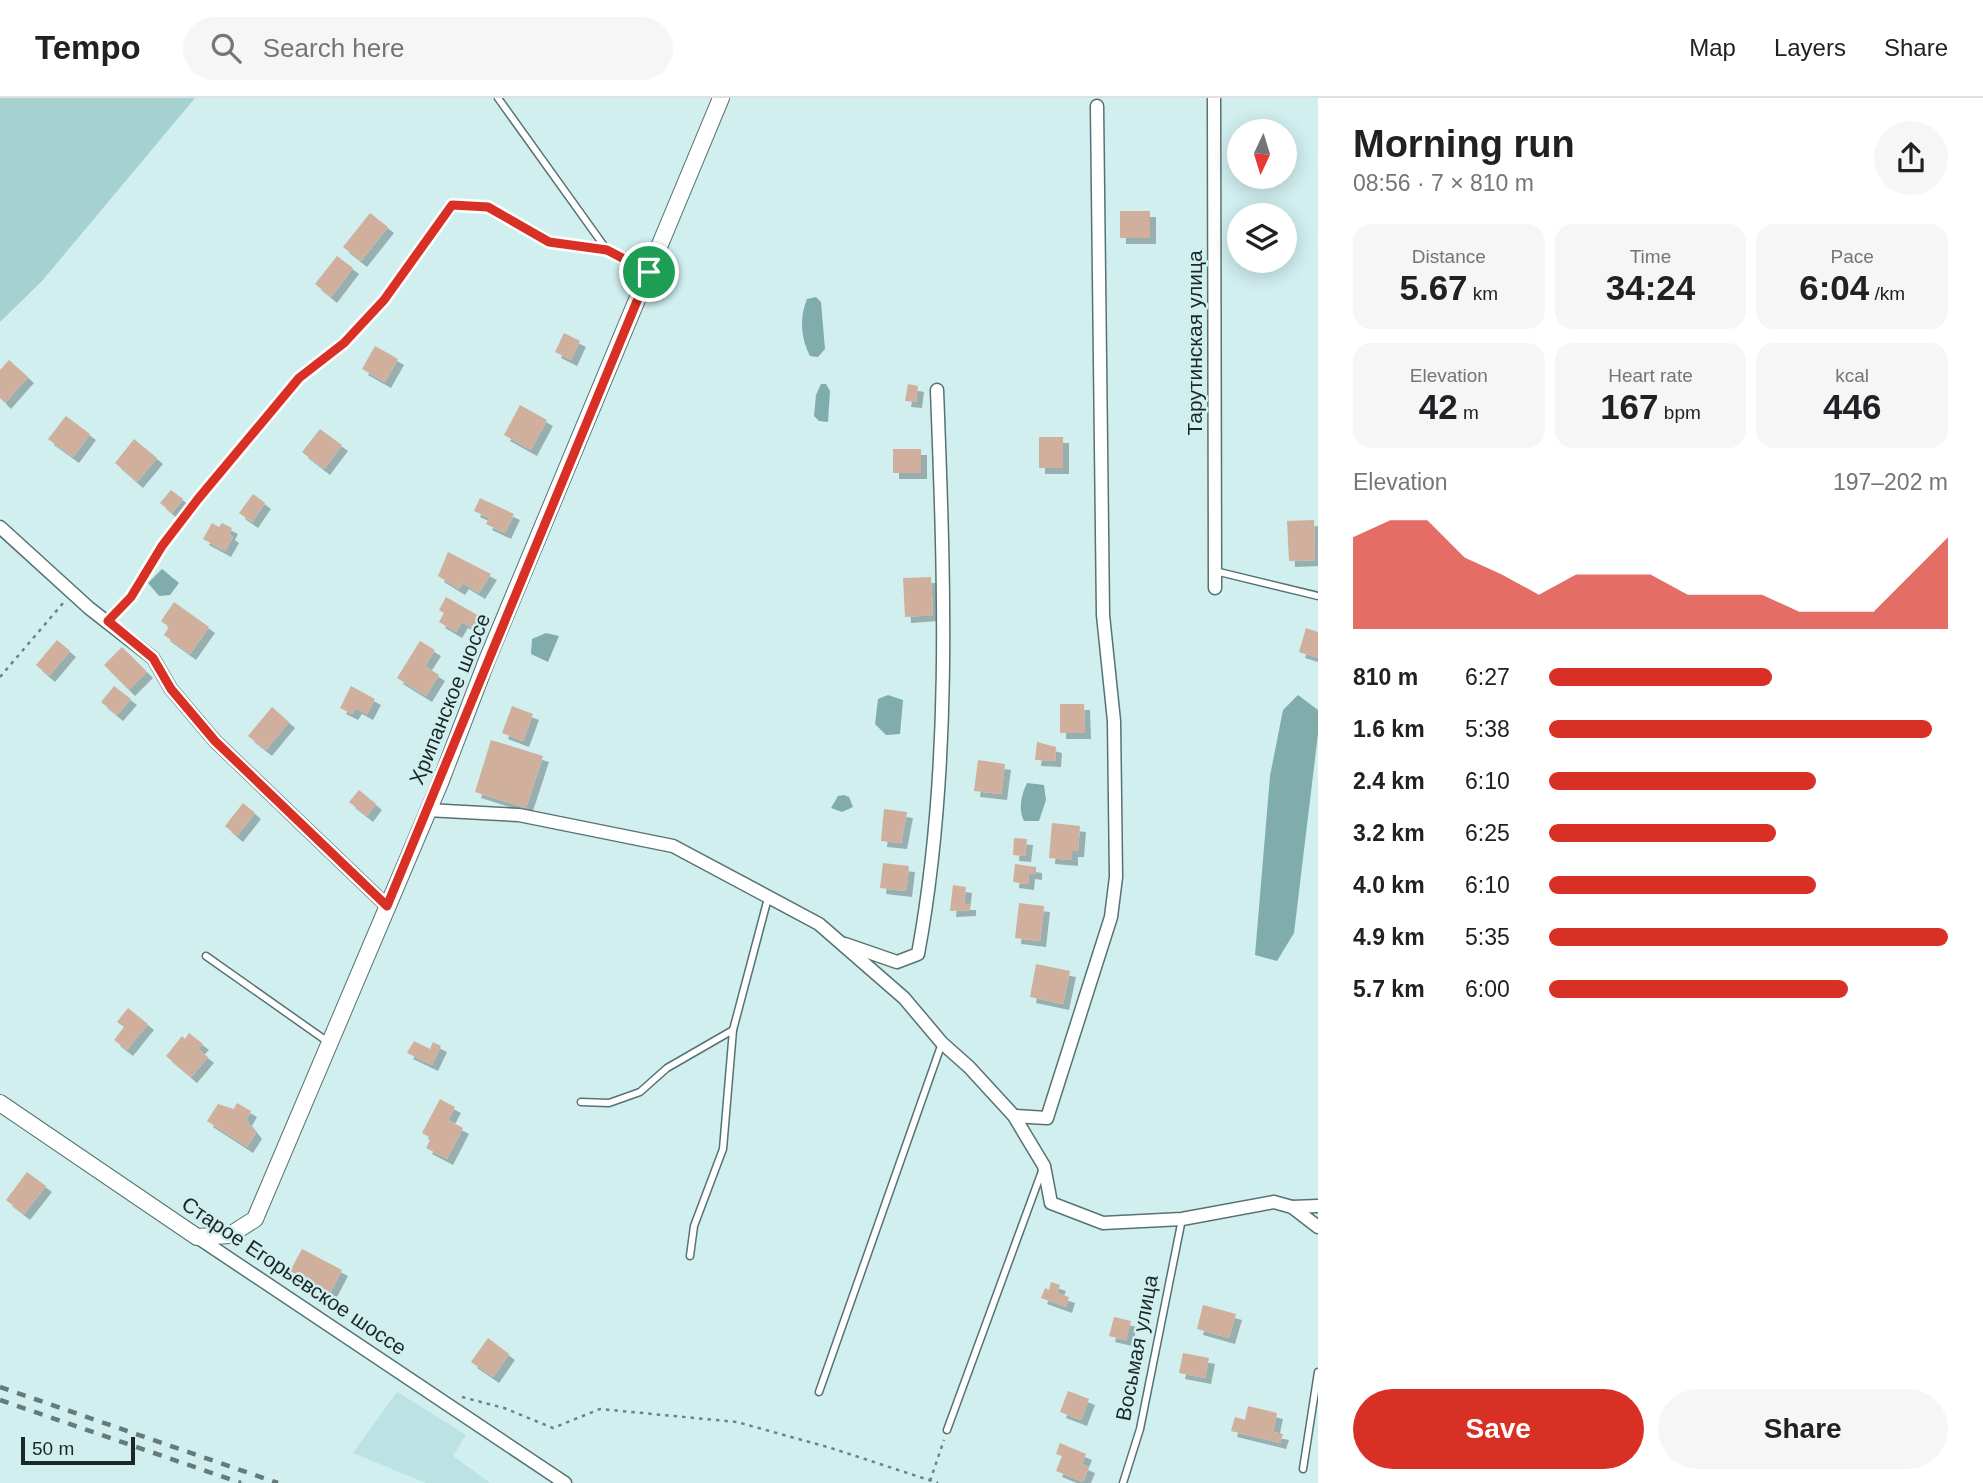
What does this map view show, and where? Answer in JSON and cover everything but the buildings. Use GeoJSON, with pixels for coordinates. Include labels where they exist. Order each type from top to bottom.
{"type":"FeatureCollection","features":[{"type":"Feature","properties":{"kind":"main road","name":"Хрипанское шоссе"},"geometry":{"type":"LineString","coordinates":[[197,1237],[230,1235],[255,1219],[721,98]]}},
{"type":"Feature","properties":{"kind":"main road","name":"Старое Егорьевское шоссе"},"geometry":{"type":"LineString","coordinates":[[0,1103],[197,1237]]}},
{"type":"Feature","properties":{"kind":"street","name":"Тарутинская улица"},"geometry":{"type":"LineString","coordinates":[[1214,98],[1215,588]]}},
{"type":"Feature","properties":{"kind":"street"},"geometry":{"type":"LineString","coordinates":[[1014,1116],[1047,1118],[1111,917],[1116,877],[1114,721],[1103,615],[1097,106]]}},
{"type":"Feature","properties":{"kind":"street"},"geometry":{"type":"LineString","coordinates":[[839,941],[897,962],[918,954],[927,905],[937,790],[942,675],[937,390]]}},
{"type":"Feature","properties":{"kind":"street"},"geometry":{"type":"LineString","coordinates":[[0,527],[72,592],[153,658],[171,689],[215,741],[387,906]]}},
{"type":"Feature","properties":{"kind":"street"},"geometry":{"type":"LineString","coordinates":[[427,810],[519,816],[673,846],[819,924],[904,998],[942,1043],[970,1067],[1014,1116],[1044,1166],[1051,1203],[1104,1223],[1182,1219],[1274,1202],[1292,1207],[1318,1206]]}},
{"type":"Feature","properties":{"kind":"street"},"geometry":{"type":"LineString","coordinates":[[1292,1207],[1318,1227]]}},
{"type":"Feature","properties":{"kind":"street","name":"Старое Егорьевское шоссе"},"geometry":{"type":"LineString","coordinates":[[197,1237],[565,1483]]}},
{"type":"Feature","properties":{"kind":"lane"},"geometry":{"type":"LineString","coordinates":[[498,98],[607,250]]}},
{"type":"Feature","properties":{"kind":"lane"},"geometry":{"type":"LineString","coordinates":[[236,456],[299,378],[344,343],[384,300],[452,205],[488,207],[549,242],[607,250],[649,272]]}},
{"type":"Feature","properties":{"kind":"lane"},"geometry":{"type":"LineString","coordinates":[[1215,571],[1318,596]]}},
{"type":"Feature","properties":{"kind":"lane"},"geometry":{"type":"LineString","coordinates":[[690,1256],[694,1226],[723,1149],[733,1030],[769,896]]}},
{"type":"Feature","properties":{"kind":"lane"},"geometry":{"type":"LineString","coordinates":[[206,956],[329,1043]]}},
{"type":"Feature","properties":{"kind":"lane"},"geometry":{"type":"LineString","coordinates":[[581,1102],[609,1103],[640,1092],[667,1068],[733,1030]]}},
{"type":"Feature","properties":{"kind":"lane"},"geometry":{"type":"LineString","coordinates":[[818,1392],[942,1043]]}},
{"type":"Feature","properties":{"kind":"lane"},"geometry":{"type":"LineString","coordinates":[[947,1430],[1044,1166]]}},
{"type":"Feature","properties":{"kind":"lane","name":"Восьмая улица"},"geometry":{"type":"LineString","coordinates":[[1123,1483],[1140,1429],[1164,1298],[1182,1219]]}},
{"type":"Feature","properties":{"kind":"lane"},"geometry":{"type":"LineString","coordinates":[[1303,1469],[1318,1372]]}},
{"type":"Feature","properties":{"kind":"path"},"geometry":{"type":"LineString","coordinates":[[108,621],[131,597],[162,546],[236,456]]}},
{"type":"Feature","properties":{"kind":"path"},"geometry":{"type":"LineString","coordinates":[[0,677],[72,592]]}},
{"type":"Feature","properties":{"kind":"path"},"geometry":{"type":"LineString","coordinates":[[446,1403],[465,1396],[553,1428],[600,1409],[737,1422],[831,1448],[937,1483]]}},
{"type":"Feature","properties":{"kind":"path"},"geometry":{"type":"LineString","coordinates":[[930,1480],[947,1430]]}},
{"type":"Feature","properties":{"kind":"shaded area"},"geometry":{"type":"Polygon","coordinates":[[[0,98],[195,98],[42,281],[0,322],[0,98]]]}},
{"type":"Feature","properties":{"kind":"shaded area"},"geometry":{"type":"Polygon","coordinates":[[[816,297],[821,302],[825,349],[818,357],[810,356],[802,328],[807,299],[816,297]]]}},
{"type":"Feature","properties":{"kind":"shaded area"},"geometry":{"type":"Polygon","coordinates":[[[821,384],[826,384],[830,391],[828,422],[819,421],[814,416],[816,395],[821,384]]]}},
{"type":"Feature","properties":{"kind":"shaded area"},"geometry":{"type":"Polygon","coordinates":[[[162,569],[179,583],[170,595],[159,596],[148,583],[162,569]]]}},
{"type":"Feature","properties":{"kind":"shaded area"},"geometry":{"type":"Polygon","coordinates":[[[546,633],[559,636],[548,662],[531,654],[532,639],[546,633]]]}},
{"type":"Feature","properties":{"kind":"shaded area"},"geometry":{"type":"Polygon","coordinates":[[[888,695],[903,700],[900,734],[886,735],[875,724],[878,699],[888,695]]]}},
{"type":"Feature","properties":{"kind":"shaded area"},"geometry":{"type":"Polygon","coordinates":[[[1298,695],[1318,710],[1318,734],[1294,933],[1277,961],[1255,955],[1270,776],[1283,710],[1298,695]]]}},
{"type":"Feature","properties":{"kind":"shaded area"},"geometry":{"type":"Polygon","coordinates":[[[1027,783],[1044,785],[1046,800],[1039,821],[1024,821],[1022,817],[1021,802],[1027,783]]]}},
{"type":"Feature","properties":{"kind":"shaded area"},"geometry":{"type":"Polygon","coordinates":[[[838,796],[849,797],[853,807],[842,812],[831,808],[838,796]]]}},
{"type":"Feature","properties":{"kind":"shaded area"},"geometry":{"type":"Polygon","coordinates":[[[397,1392],[466,1435],[453,1456],[490,1483],[426,1483],[353,1453],[397,1392]]]}},
{"type":"Feature","properties":{"kind":"railway"},"geometry":{"type":"LineString","coordinates":[[0,1387],[278,1483]]}},
{"type":"Feature","properties":{"kind":"railway"},"geometry":{"type":"LineString","coordinates":[[0,1400],[241,1483]]}},
{"type":"Feature","properties":{"kind":"route"},"geometry":{"type":"LineString","coordinates":[[452,205],[488,207],[549,242],[607,250],[649,272],[387,906],[215,741],[171,689],[153,658],[108,621],[131,597],[162,546],[198,499],[299,378],[344,343],[384,300],[452,205]]}}]}
